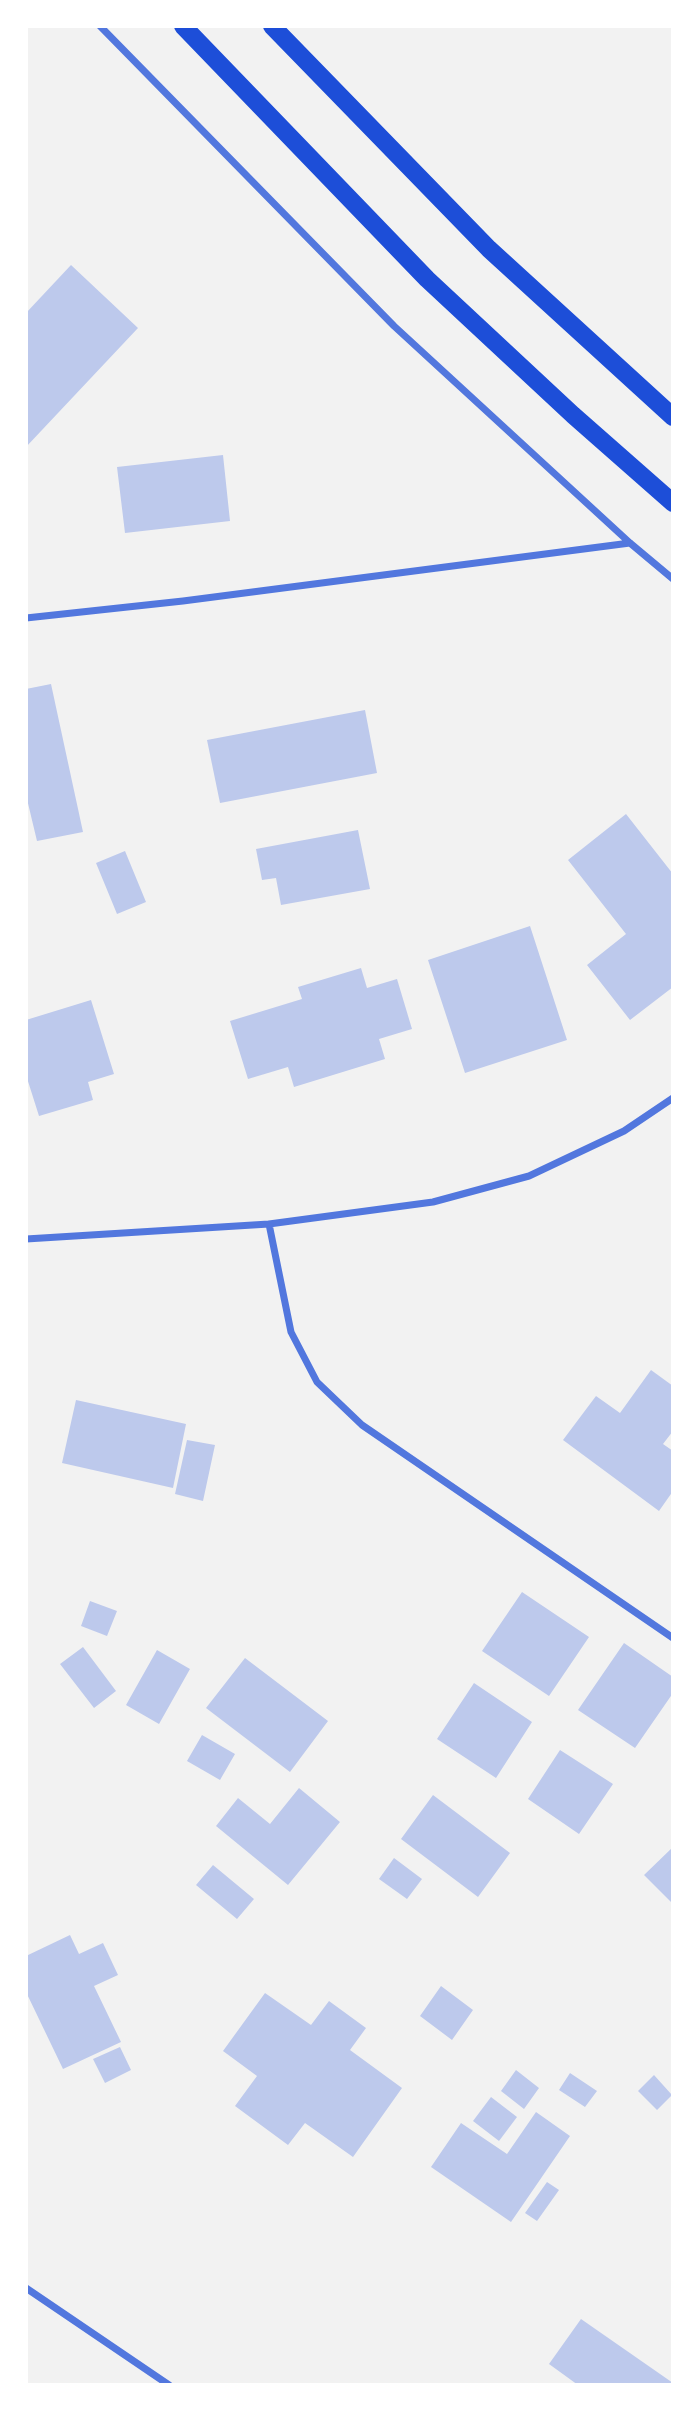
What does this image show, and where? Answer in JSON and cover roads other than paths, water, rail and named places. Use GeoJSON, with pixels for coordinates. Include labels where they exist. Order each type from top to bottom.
{"type":"FeatureCollection","features":[{"type":"Feature","properties":{"kind":"main road"},"geometry":{"type":"LineString","coordinates":[[183,26],[427,279],[573,415],[673,503]]}},
{"type":"Feature","properties":{"kind":"main road"},"geometry":{"type":"LineString","coordinates":[[272,26],[489,249],[673,417]]}},
{"type":"Feature","properties":{"kind":"street"},"geometry":{"type":"LineString","coordinates":[[100,26],[394,326],[673,579]]}},
{"type":"Feature","properties":{"kind":"street"},"geometry":{"type":"LineString","coordinates":[[26,618],[183,601],[630,542]]}},
{"type":"Feature","properties":{"kind":"street"},"geometry":{"type":"LineString","coordinates":[[26,1239],[269,1224],[433,1202],[529,1177],[624,1130],[673,1098]]}},
{"type":"Feature","properties":{"kind":"street"},"geometry":{"type":"LineString","coordinates":[[269,1224],[291,1332],[317,1382],[362,1425],[673,1638]]}},
{"type":"Feature","properties":{"kind":"street"},"geometry":{"type":"LineString","coordinates":[[26,2288],[169,2385]]}}]}
